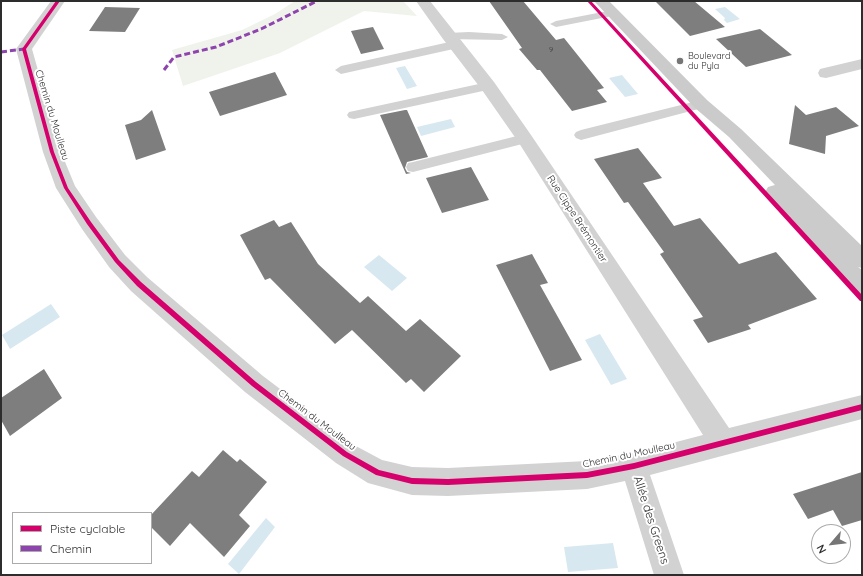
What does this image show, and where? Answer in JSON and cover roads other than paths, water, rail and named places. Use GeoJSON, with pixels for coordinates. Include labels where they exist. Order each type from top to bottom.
{"type":"FeatureCollection","features":[{"type":"Feature","properties":{"kind":"main road"},"geometry":{"type":"LineString","coordinates":[[601,1],[701,104],[735,133],[862,259]]}},
{"type":"Feature","properties":{"kind":"main road"},"geometry":{"type":"LineString","coordinates":[[701,104],[725,137],[862,285]]}},
{"type":"Feature","properties":{"kind":"street","name":"Chemin du Moulleau"},"geometry":{"type":"LineString","coordinates":[[58,1],[24,49],[52,152],[66,188],[117,261],[130,275],[254,384],[345,454],[378,473],[412,481],[448,482],[587,475],[634,466],[723,442],[862,408]]}},
{"type":"Feature","properties":{"kind":"street","name":"Rue Cippe Brémontier"},"geometry":{"type":"LineString","coordinates":[[423,1],[451,40],[488,86],[525,139],[723,442]]}},
{"type":"Feature","properties":{"kind":"street"},"geometry":{"type":"LineString","coordinates":[[826,73],[862,64]]}},
{"type":"Feature","properties":{"kind":"street","name":"Allée des Greens"},"geometry":{"type":"LineString","coordinates":[[634,466],[669,575]]}},
{"type":"Feature","properties":{"kind":"lane"},"geometry":{"type":"LineString","coordinates":[[556,24],[613,13]]}},
{"type":"Feature","properties":{"kind":"lane"},"geometry":{"type":"LineString","coordinates":[[341,70],[469,35],[502,37]]}},
{"type":"Feature","properties":{"kind":"lane"},"geometry":{"type":"LineString","coordinates":[[354,115],[488,86]]}},
{"type":"Feature","properties":{"kind":"lane"},"geometry":{"type":"LineString","coordinates":[[581,135],[701,104]]}},
{"type":"Feature","properties":{"kind":"lane"},"geometry":{"type":"LineString","coordinates":[[413,167],[525,139]]}},
{"type":"Feature","properties":{"kind":"place","name":"Boulevard du Pyla"},"geometry":{"type":"Point","coordinates":[680,61]}}]}
